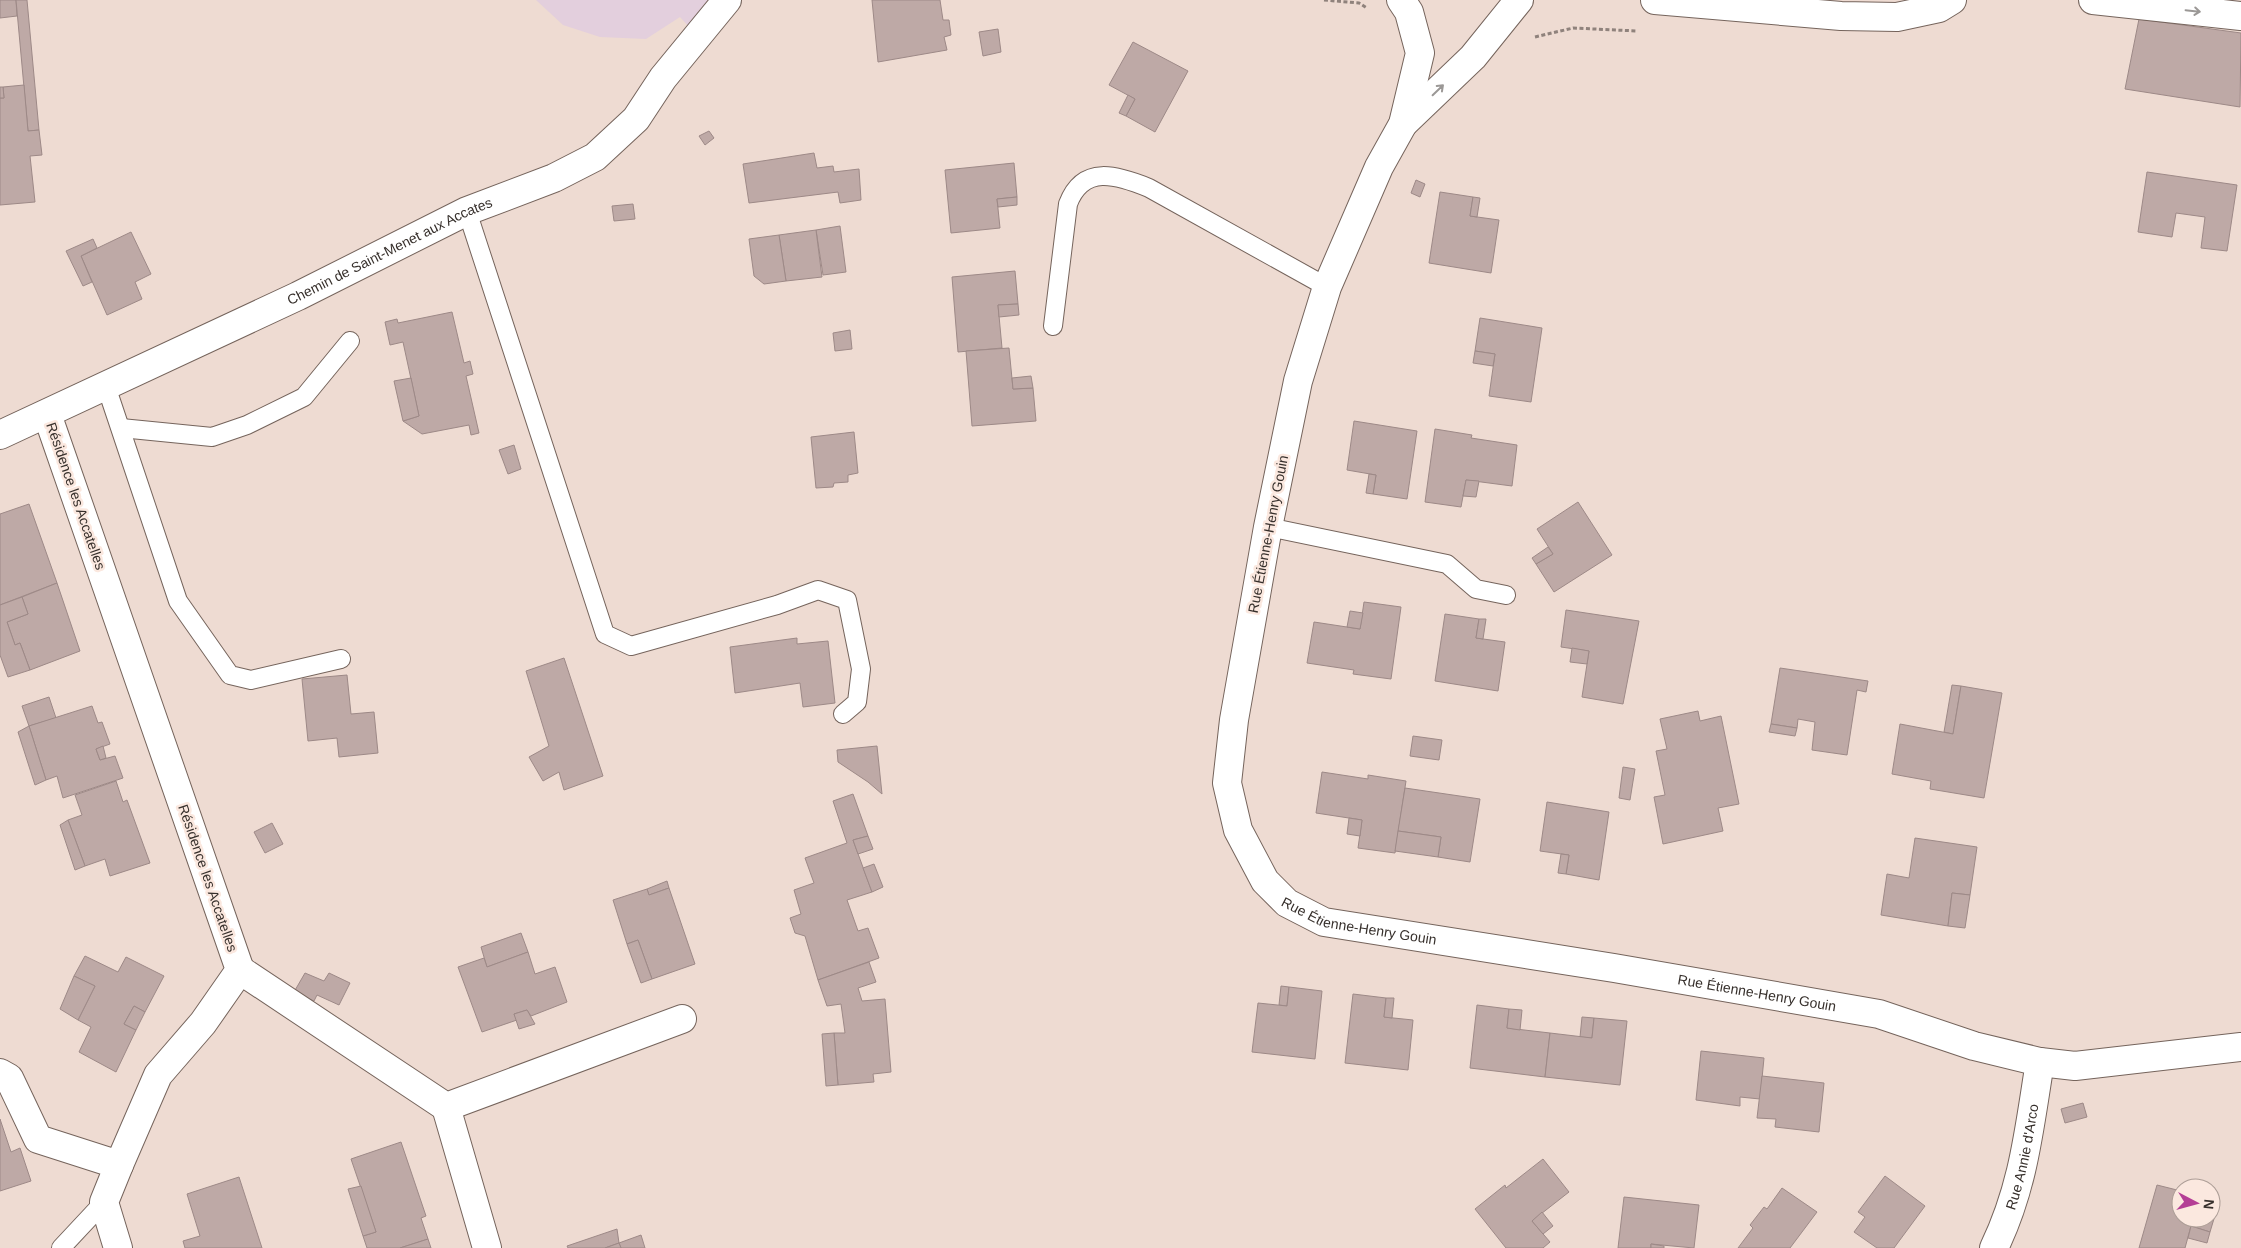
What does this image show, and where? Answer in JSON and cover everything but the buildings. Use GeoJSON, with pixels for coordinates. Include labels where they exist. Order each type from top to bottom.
{"type":"FeatureCollection","features":[{"type":"Feature","properties":{"kind":"street","name":"Chemin de Saint-Menet aux Accates"},"geometry":{"type":"LineString","coordinates":[[0,435],[298,296],[467,212],[554,178],[595,157],[636,119],[663,78],[727,0]]}},
{"type":"Feature","properties":{"kind":"street","name":"Rue Étienne-Henry Gouin"},"geometry":{"type":"LineString","coordinates":[[1401,0],[1409,12],[1420,53],[1403,124],[1379,167],[1327,287],[1298,381],[1268,527],[1234,720],[1227,783],[1238,830],[1265,881],[1287,903],[1324,922],[1614,968],[1879,1014],[1974,1046],[2040,1062],[2075,1066],[2241,1047]]}},
{"type":"Feature","properties":{"kind":"street","name":"Rue Étienne-Henry Gouin"},"geometry":{"type":"LineString","coordinates":[[1403,124],[1473,57],[1519,0]]}},
{"type":"Feature","properties":{"kind":"street"},"geometry":{"type":"LineString","coordinates":[[1656,0],[1841,16],[1897,18],[1939,8],[1952,0]]}},
{"type":"Feature","properties":{"kind":"street"},"geometry":{"type":"LineString","coordinates":[[2092,0],[2241,16]]}},
{"type":"Feature","properties":{"kind":"street","name":"Résidence les Accatelles"},"geometry":{"type":"LineString","coordinates":[[47,414],[240,970],[203,1023],[158,1075],[104,1202]]}},
{"type":"Feature","properties":{"kind":"street"},"geometry":{"type":"LineString","coordinates":[[240,970],[446,1107],[487,1248]]}},
{"type":"Feature","properties":{"kind":"street"},"geometry":{"type":"LineString","coordinates":[[446,1107],[682,1019]]}},
{"type":"Feature","properties":{"kind":"street","name":"Rue Annie d'Arco"},"geometry":{"type":"LineString","coordinates":[[1994,1248],[2005,1224],[2023,1170],[2040,1062]]}},
{"type":"Feature","properties":{"kind":"street"},"geometry":{"type":"LineString","coordinates":[[0,1073],[9,1078],[38,1138],[119,1165]]}},
{"type":"Feature","properties":{"kind":"street"},"geometry":{"type":"LineString","coordinates":[[104,1202],[118,1248]]}},
{"type":"Feature","properties":{"kind":"lane"},"geometry":{"type":"LineString","coordinates":[[1053,326],[1068,204],[1074,190],[1094,176],[1121,177],[1149,188],[1327,287]]}},
{"type":"Feature","properties":{"kind":"lane"},"geometry":{"type":"LineString","coordinates":[[467,212],[605,634],[631,646],[777,605],[818,590],[847,600],[861,669],[857,702],[843,714]]}},
{"type":"Feature","properties":{"kind":"lane"},"geometry":{"type":"LineString","coordinates":[[121,428],[212,437],[247,425],[304,398],[350,341]]}},
{"type":"Feature","properties":{"kind":"lane"},"geometry":{"type":"LineString","coordinates":[[106,386],[178,601],[230,675],[251,680],[341,659]]}},
{"type":"Feature","properties":{"kind":"lane"},"geometry":{"type":"LineString","coordinates":[[1268,527],[1448,564],[1476,590],[1506,595]]}},
{"type":"Feature","properties":{"kind":"lane"},"geometry":{"type":"LineString","coordinates":[[61,1248],[104,1202]]}},
{"type":"Feature","properties":{"kind":"path"},"geometry":{"type":"LineString","coordinates":[[1324,0],[1359,3],[1374,12]]}},
{"type":"Feature","properties":{"kind":"path"},"geometry":{"type":"LineString","coordinates":[[1531,37],[1573,28],[1640,31]]}},
{"type":"Feature","properties":{"kind":"shaded area"},"geometry":{"type":"Polygon","coordinates":[[[536,0],[714,0],[691,29],[680,17],[646,39],[600,37],[563,25],[536,0]]]}}]}
